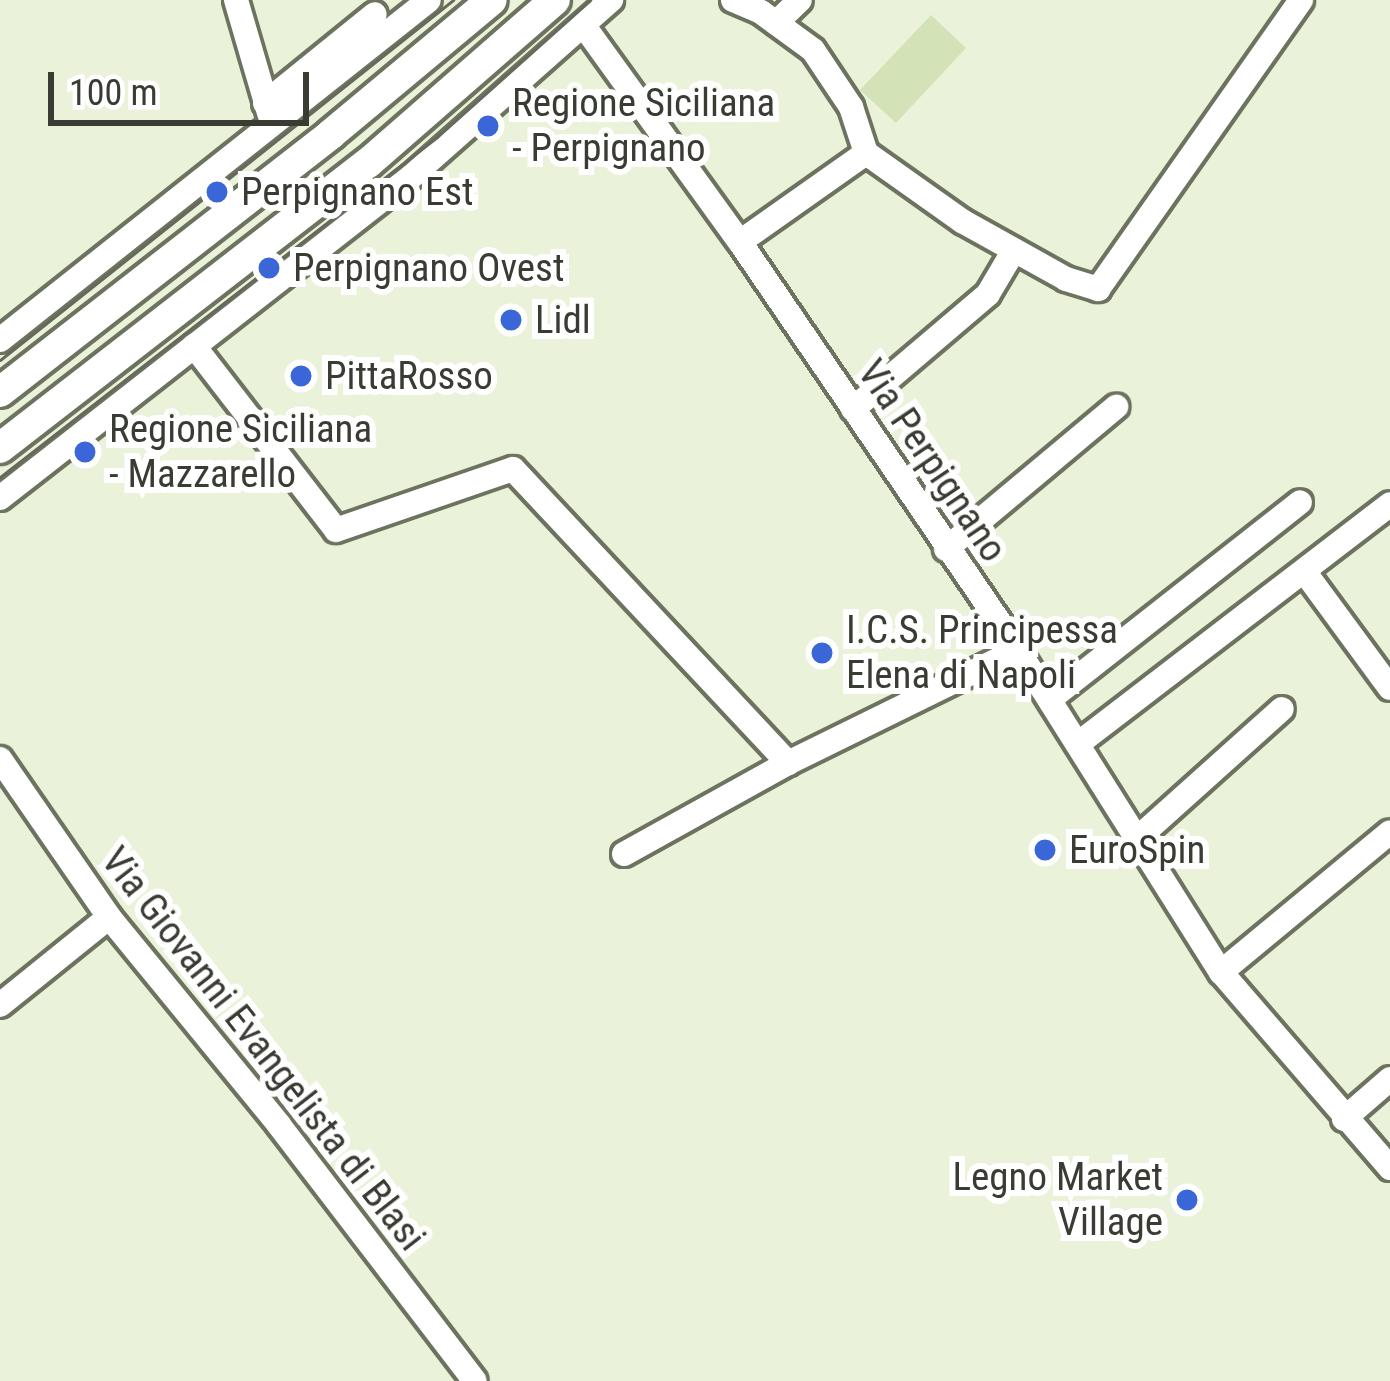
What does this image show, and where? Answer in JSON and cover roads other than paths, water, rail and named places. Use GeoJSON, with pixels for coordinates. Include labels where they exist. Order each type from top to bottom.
{"type":"FeatureCollection","features":[{"type":"Feature","properties":{"kind":"main road"},"geometry":{"type":"LineString","coordinates":[[0,392],[387,90],[492,0]]}},
{"type":"Feature","properties":{"kind":"main road"},"geometry":{"type":"LineString","coordinates":[[0,448],[368,163],[555,0]]}},
{"type":"Feature","properties":{"kind":"street"},"geometry":{"type":"LineString","coordinates":[[236,0],[269,115]]}},
{"type":"Feature","properties":{"kind":"street"},"geometry":{"type":"LineString","coordinates":[[0,340],[269,115],[376,15],[429,0]]}},
{"type":"Feature","properties":{"kind":"street"},"geometry":{"type":"LineString","coordinates":[[0,498],[412,176],[611,0]]}},
{"type":"Feature","properties":{"kind":"street"},"geometry":{"type":"LineString","coordinates":[[733,0],[813,50],[851,107],[866,153],[1014,250],[1066,279],[1098,290],[1301,0]]}},
{"type":"Feature","properties":{"kind":"street"},"geometry":{"type":"LineString","coordinates":[[776,23],[800,0]]}},
{"type":"Feature","properties":{"kind":"street","name":"Via Perpignano"},"geometry":{"type":"LineString","coordinates":[[584,26],[740,242],[1018,650],[1221,972],[1390,1168]]}},
{"type":"Feature","properties":{"kind":"street"},"geometry":{"type":"LineString","coordinates":[[740,242],[866,153]]}},
{"type":"Feature","properties":{"kind":"street"},"geometry":{"type":"LineString","coordinates":[[853,409],[988,294],[1014,250]]}},
{"type":"Feature","properties":{"kind":"street"},"geometry":{"type":"LineString","coordinates":[[194,346],[336,530],[513,469],[788,764]]}},
{"type":"Feature","properties":{"kind":"street"},"geometry":{"type":"LineString","coordinates":[[946,549],[1116,407]]}},
{"type":"Feature","properties":{"kind":"street"},"geometry":{"type":"LineString","coordinates":[[1050,699],[1300,502]]}},
{"type":"Feature","properties":{"kind":"street"},"geometry":{"type":"LineString","coordinates":[[1079,743],[1390,504]]}},
{"type":"Feature","properties":{"kind":"street"},"geometry":{"type":"LineString","coordinates":[[1304,571],[1390,688]]}},
{"type":"Feature","properties":{"kind":"street"},"geometry":{"type":"LineString","coordinates":[[624,854],[788,764],[1018,650]]}},
{"type":"Feature","properties":{"kind":"street"},"geometry":{"type":"LineString","coordinates":[[1138,838],[1282,709]]}},
{"type":"Feature","properties":{"kind":"street","name":"Via Giovanni Evangelista di Blasi"},"geometry":{"type":"LineString","coordinates":[[0,759],[109,917],[280,1125],[475,1381]]}},
{"type":"Feature","properties":{"kind":"street"},"geometry":{"type":"LineString","coordinates":[[1221,972],[1390,832]]}},
{"type":"Feature","properties":{"kind":"street"},"geometry":{"type":"LineString","coordinates":[[0,1005],[109,917]]}},
{"type":"Feature","properties":{"kind":"street"},"geometry":{"type":"LineString","coordinates":[[1344,1119],[1390,1078]]}},
{"type":"Feature","properties":{"kind":"tram line"},"geometry":{"type":"LineString","coordinates":[[0,360],[453,0]]}},
{"type":"Feature","properties":{"kind":"tram line"},"geometry":{"type":"LineString","coordinates":[[0,477],[437,137],[590,0]]}},
{"type":"Feature","properties":{"kind":"place","name":"Regione Siciliana - Perpignano"},"geometry":{"type":"Point","coordinates":[488,126]}},
{"type":"Feature","properties":{"kind":"place","name":"Perpignano Est"},"geometry":{"type":"Point","coordinates":[217,192]}},
{"type":"Feature","properties":{"kind":"place","name":"Perpignano Ovest"},"geometry":{"type":"Point","coordinates":[269,268]}},
{"type":"Feature","properties":{"kind":"place","name":"Lidl"},"geometry":{"type":"Point","coordinates":[511,320]}},
{"type":"Feature","properties":{"kind":"place","name":"PittaRosso"},"geometry":{"type":"Point","coordinates":[301,376]}},
{"type":"Feature","properties":{"kind":"place","name":"Regione Siciliana - Mazzarello"},"geometry":{"type":"Point","coordinates":[85,452]}},
{"type":"Feature","properties":{"kind":"place","name":"I.C.S. Principessa Elena di Napoli"},"geometry":{"type":"Point","coordinates":[822,653]}},
{"type":"Feature","properties":{"kind":"place","name":"EuroSpin"},"geometry":{"type":"Point","coordinates":[1045,850]}},
{"type":"Feature","properties":{"kind":"place","name":"Legno Market Village"},"geometry":{"type":"Point","coordinates":[1187,1200]}}]}
